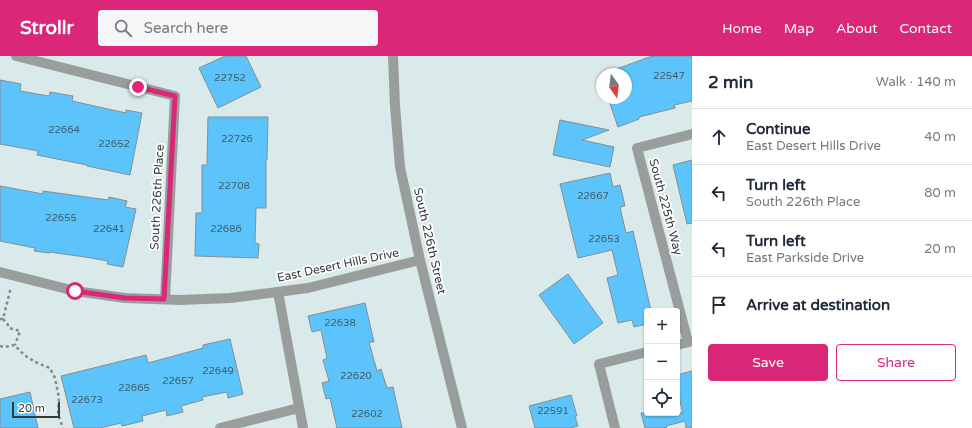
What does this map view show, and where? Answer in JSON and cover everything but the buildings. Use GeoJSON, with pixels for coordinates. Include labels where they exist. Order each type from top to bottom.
{"type":"FeatureCollection","features":[{"type":"Feature","properties":{"kind":"street","name":"South 226th Place"},"geometry":{"type":"LineString","coordinates":[[16,56],[175,96],[164,299]]}},
{"type":"Feature","properties":{"kind":"street","name":"South 226th Street"},"geometry":{"type":"LineString","coordinates":[[393,56],[400,167],[420,260],[462,428]]}},
{"type":"Feature","properties":{"kind":"street","name":"South 225th Way"},"geometry":{"type":"LineString","coordinates":[[690,341],[637,148],[692,134]]}},
{"type":"Feature","properties":{"kind":"street","name":"East Desert Hills Drive"},"geometry":{"type":"LineString","coordinates":[[0,272],[75,291],[125,298],[230,298],[308,288],[420,260]]}},
{"type":"Feature","properties":{"kind":"street"},"geometry":{"type":"LineString","coordinates":[[278,292],[303,428]]}},
{"type":"Feature","properties":{"kind":"street"},"geometry":{"type":"LineString","coordinates":[[680,344],[690,341]]}},
{"type":"Feature","properties":{"kind":"street"},"geometry":{"type":"LineString","coordinates":[[615,428],[600,364],[644,353]]}},
{"type":"Feature","properties":{"kind":"street"},"geometry":{"type":"LineString","coordinates":[[220,428],[299,408]]}},
{"type":"Feature","properties":{"kind":"path"},"geometry":{"type":"LineString","coordinates":[[14,276],[2,319],[7,323],[9,328],[20,331],[15,345]]}},
{"type":"Feature","properties":{"kind":"path"},"geometry":{"type":"LineString","coordinates":[[0,346],[4,347],[15,345]]}},
{"type":"Feature","properties":{"kind":"path"},"geometry":{"type":"LineString","coordinates":[[15,345],[22,354],[38,364],[50,368],[55,378],[59,398],[58,414],[63,428]]}},
{"type":"Feature","properties":{"kind":"route"},"geometry":{"type":"LineString","coordinates":[[75,291],[125,298],[164,299],[175,96],[138,87]]}}]}
